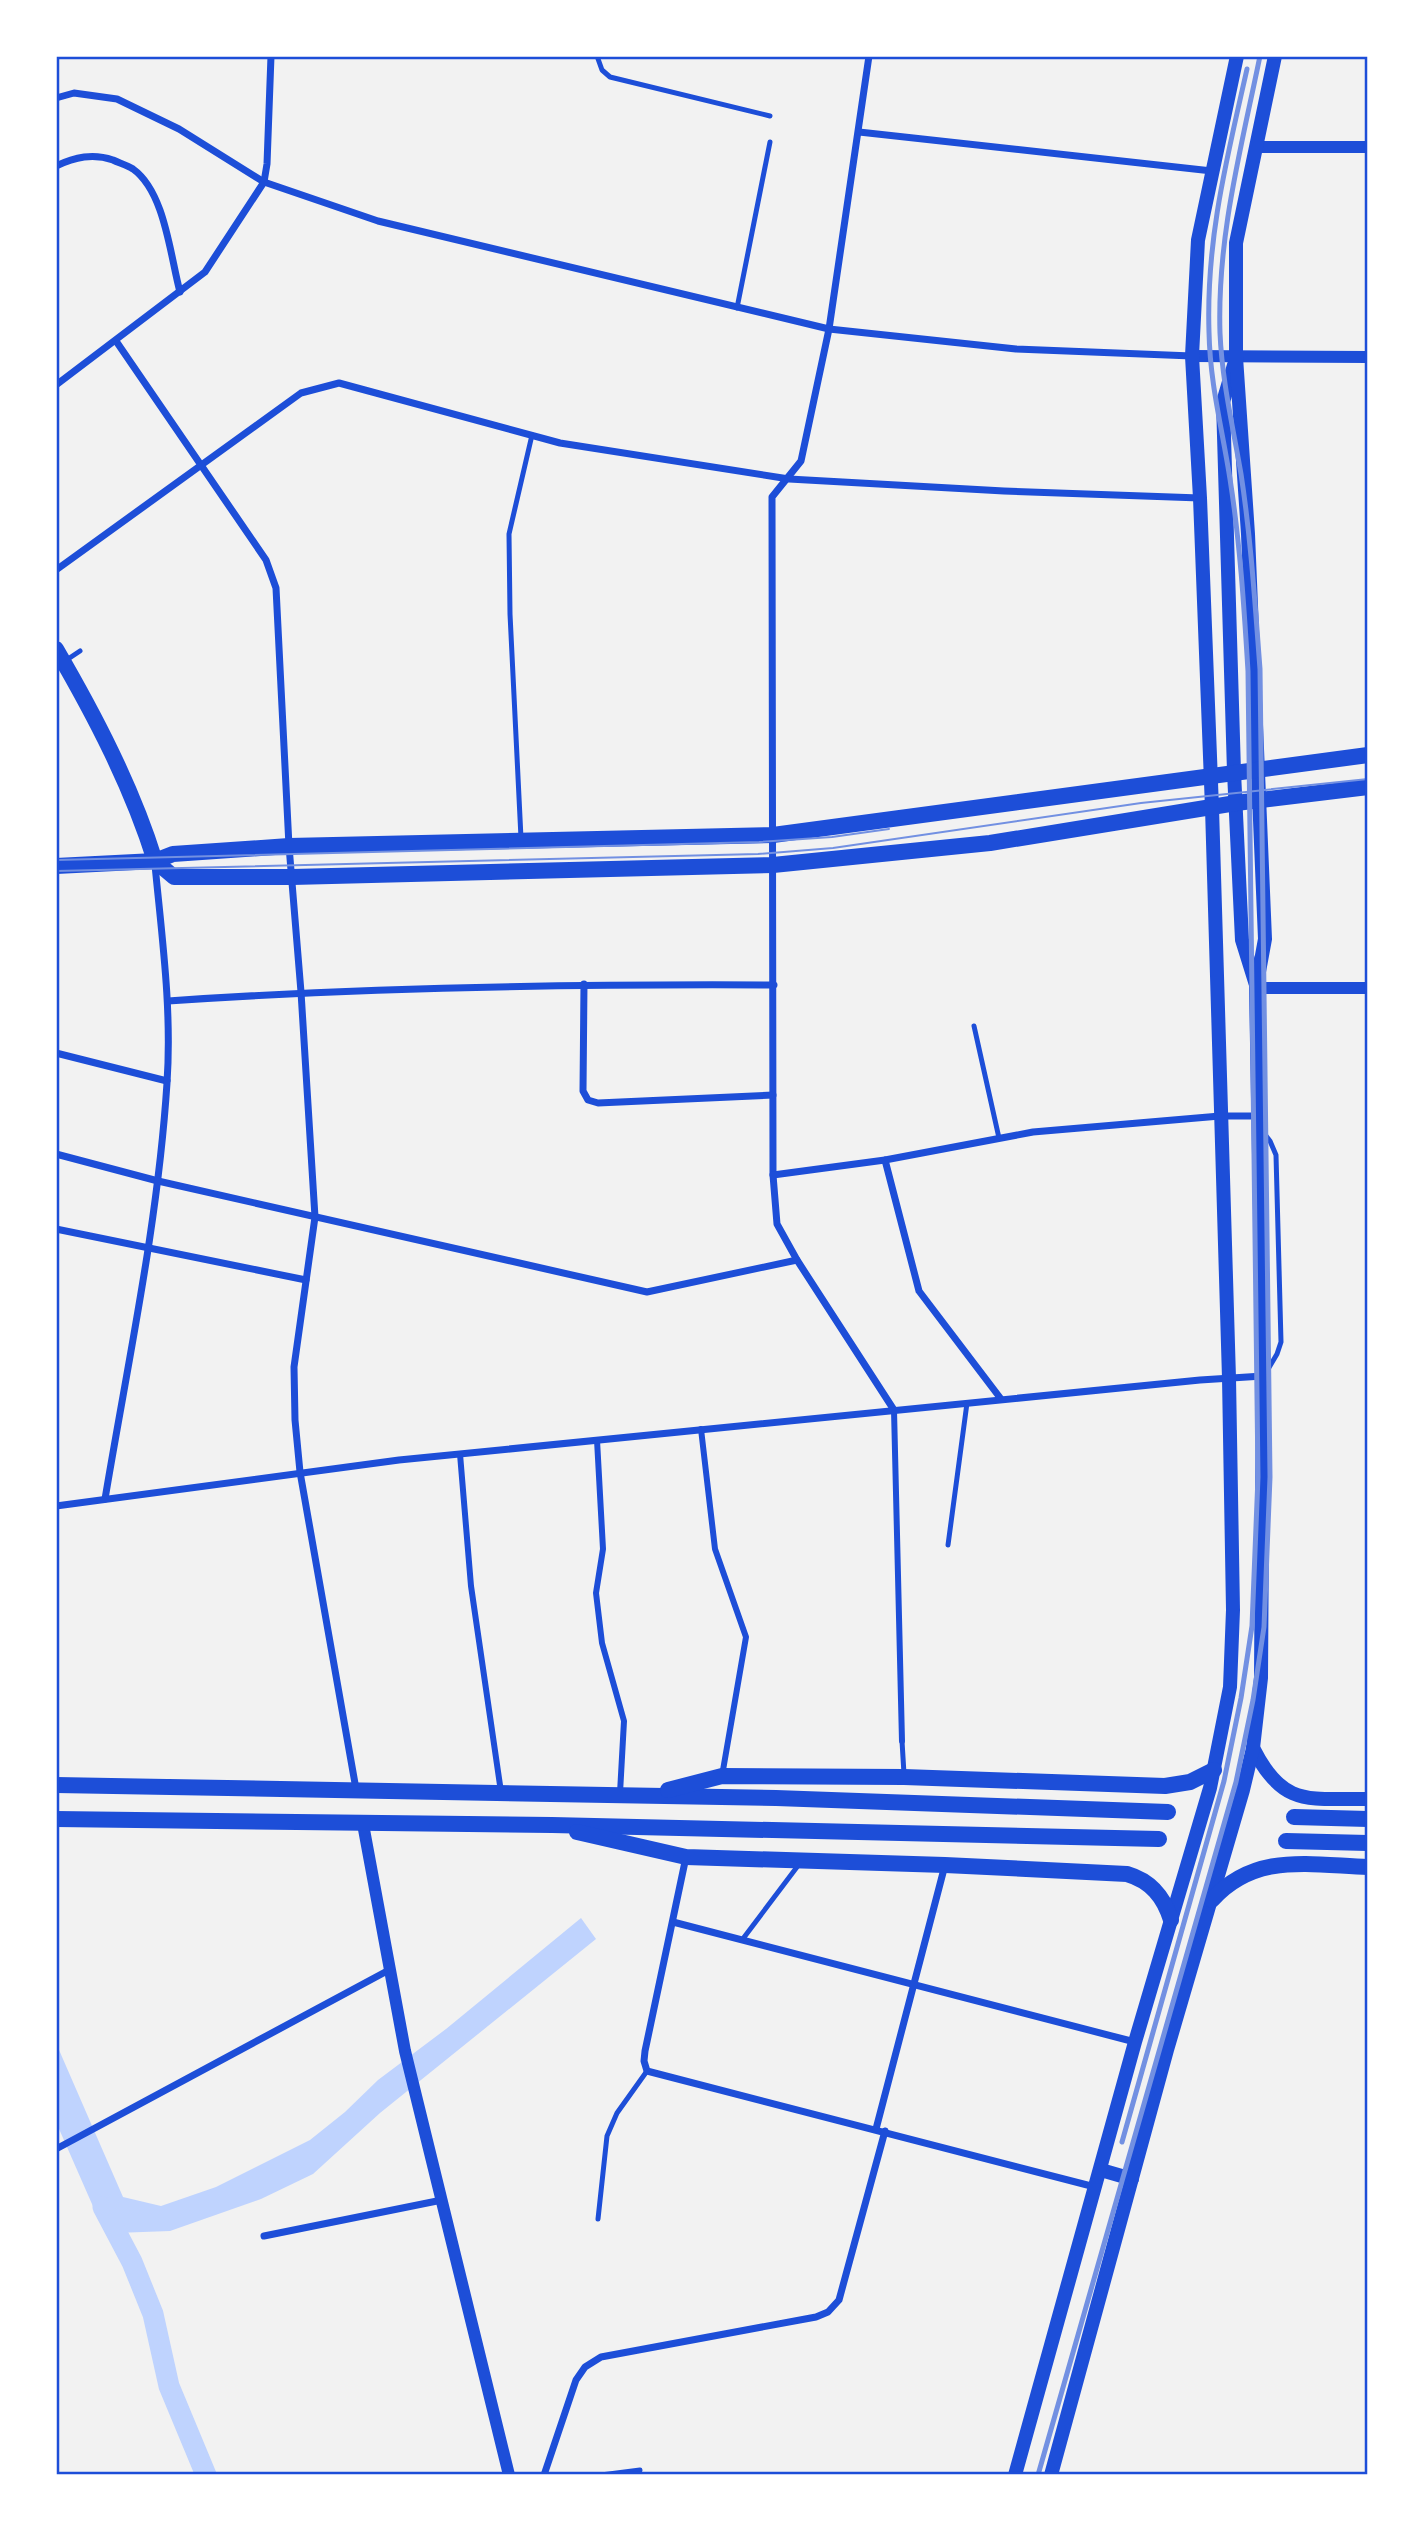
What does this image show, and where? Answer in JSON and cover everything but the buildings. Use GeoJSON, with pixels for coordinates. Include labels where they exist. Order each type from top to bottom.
{"type":"FeatureCollection","features":[{"type":"Feature","properties":{"kind":"main road"},"geometry":{"type":"LineString","coordinates":[[1015,2475],[1135,2042],[1214,1770],[1230,1674],[1233,1610],[1229,1378],[1212,808],[1192,356],[1198,240],[1237,56]]}},
{"type":"Feature","properties":{"kind":"main road"},"geometry":{"type":"LineString","coordinates":[[1051,2475],[1243,1790],[1253,1748],[1261,1678],[1263,1376],[1256,988],[1265,939],[1248,534],[1236,357],[1236,243],[1275,56]]}},
{"type":"Feature","properties":{"kind":"main road"},"geometry":{"type":"LineString","coordinates":[[1236,357],[1223,402],[1234,772],[1242,940],[1256,988]]}},
{"type":"Feature","properties":{"kind":"main road"},"geometry":{"type":"LineString","coordinates":[[60,656],[103,733],[155,861],[174,877],[292,877],[772,865],[990,843],[1236,803],[1368,787]]}},
{"type":"Feature","properties":{"kind":"main road"},"geometry":{"type":"LineString","coordinates":[[56,866],[155,861],[173,854],[289,846],[773,835],[1368,755]]}},
{"type":"Feature","properties":{"kind":"main road"},"geometry":{"type":"LineString","coordinates":[[1253,1748],[1272,1780],[1289,1792],[1312,1797],[1368,1799]]}},
{"type":"Feature","properties":{"kind":"main road"},"geometry":{"type":"LineString","coordinates":[[649,1796],[722,1776],[904,1777],[1165,1786],[1189,1782],[1214,1770]]}},
{"type":"Feature","properties":{"kind":"main road"},"geometry":{"type":"LineString","coordinates":[[56,1785],[776,1798],[1168,1812]]}},
{"type":"Feature","properties":{"kind":"main road"},"geometry":{"type":"LineString","coordinates":[[1294,1817],[1368,1819]]}},
{"type":"Feature","properties":{"kind":"main road"},"geometry":{"type":"LineString","coordinates":[[56,1819],[552,1825],[1159,1839]]}},
{"type":"Feature","properties":{"kind":"main road"},"geometry":{"type":"LineString","coordinates":[[552,1825],[686,1857],[1127,1874],[1141,1878],[1154,1888],[1171,1920]]}},
{"type":"Feature","properties":{"kind":"main road"},"geometry":{"type":"LineString","coordinates":[[1286,1841],[1368,1843]]}},
{"type":"Feature","properties":{"kind":"main road"},"geometry":{"type":"LineString","coordinates":[[1212,1899],[1235,1878],[1265,1867],[1368,1867]]}},
{"type":"Feature","properties":{"kind":"main road"},"geometry":{"type":"LineString","coordinates":[[1101,2170],[1132,2179]]}},
{"type":"Feature","properties":{"kind":"street"},"geometry":{"type":"LineString","coordinates":[[56,385],[205,272],[264,182],[271,56]]}},
{"type":"Feature","properties":{"kind":"street"},"geometry":{"type":"LineString","coordinates":[[869,56],[829,329],[801,461],[772,497],[774,1175],[777,1224],[797,1260],[894,1410],[902,1741]]}},
{"type":"Feature","properties":{"kind":"street"},"geometry":{"type":"LineString","coordinates":[[56,98],[74,93],[117,99],[179,129],[264,182],[378,221],[829,329],[1016,349],[1192,356],[1368,358]]}},
{"type":"Feature","properties":{"kind":"street"},"geometry":{"type":"LineString","coordinates":[[859,132],[1212,171]]}},
{"type":"Feature","properties":{"kind":"street"},"geometry":{"type":"LineString","coordinates":[[1258,147],[1368,147]]}},
{"type":"Feature","properties":{"kind":"street"},"geometry":{"type":"LineString","coordinates":[[56,166],[87,156],[103,157],[131,167],[146,181],[156,198],[180,292]]}},
{"type":"Feature","properties":{"kind":"street"},"geometry":{"type":"LineString","coordinates":[[116,341],[266,560],[276,588],[289,846],[301,992],[314,1217],[294,1367],[295,1420],[300,1472],[356,1790]]}},
{"type":"Feature","properties":{"kind":"street"},"geometry":{"type":"LineString","coordinates":[[56,570],[301,393],[339,383],[560,443],[789,479],[1200,498]]}},
{"type":"Feature","properties":{"kind":"street"},"geometry":{"type":"LineString","coordinates":[[105,1499],[158,1181],[167,1081],[168,1001],[155,861]]}},
{"type":"Feature","properties":{"kind":"street"},"geometry":{"type":"LineString","coordinates":[[168,1001],[301,992],[584,984],[774,985]]}},
{"type":"Feature","properties":{"kind":"street"},"geometry":{"type":"LineString","coordinates":[[584,984],[583,1091],[588,1100],[598,1103],[773,1095]]}},
{"type":"Feature","properties":{"kind":"street"},"geometry":{"type":"LineString","coordinates":[[1256,988],[1368,988]]}},
{"type":"Feature","properties":{"kind":"street"},"geometry":{"type":"LineString","coordinates":[[56,1052],[167,1081]]}},
{"type":"Feature","properties":{"kind":"street"},"geometry":{"type":"LineString","coordinates":[[774,1175],[885,1160],[1033,1132],[1220,1116],[1260,1122]]}},
{"type":"Feature","properties":{"kind":"street"},"geometry":{"type":"LineString","coordinates":[[56,1154],[158,1181],[647,1292],[797,1260]]}},
{"type":"Feature","properties":{"kind":"street"},"geometry":{"type":"LineString","coordinates":[[885,1160],[919,1292],[1001,1399]]}},
{"type":"Feature","properties":{"kind":"street"},"geometry":{"type":"LineString","coordinates":[[56,1229],[306,1280]]}},
{"type":"Feature","properties":{"kind":"street"},"geometry":{"type":"LineString","coordinates":[[56,1506],[300,1472],[460,1454],[1001,1399],[1263,1376]]}},
{"type":"Feature","properties":{"kind":"street"},"geometry":{"type":"LineString","coordinates":[[701,1429],[715,1549],[746,1637],[722,1776]]}},
{"type":"Feature","properties":{"kind":"street"},"geometry":{"type":"LineString","coordinates":[[597,1440],[603,1549],[596,1593],[602,1643],[624,1721],[620,1795]]}},
{"type":"Feature","properties":{"kind":"street"},"geometry":{"type":"LineString","coordinates":[[460,1454],[471,1586],[501,1792]]}},
{"type":"Feature","properties":{"kind":"street"},"geometry":{"type":"LineString","coordinates":[[363,1824],[405,2051],[509,2475]]}},
{"type":"Feature","properties":{"kind":"street"},"geometry":{"type":"LineString","coordinates":[[686,1857],[645,2051],[644,2062],[648,2071],[1096,2188]]}},
{"type":"Feature","properties":{"kind":"street"},"geometry":{"type":"LineString","coordinates":[[544,2475],[576,2381],[585,2367],[601,2357],[816,2317],[828,2312],[839,2300],[945,1865]]}},
{"type":"Feature","properties":{"kind":"street"},"geometry":{"type":"LineString","coordinates":[[673,1922],[1135,2042]]}},
{"type":"Feature","properties":{"kind":"street"},"geometry":{"type":"LineString","coordinates":[[56,2149],[389,1970]]}},
{"type":"Feature","properties":{"kind":"street"},"geometry":{"type":"LineString","coordinates":[[264,2236],[442,2200]]}},
{"type":"Feature","properties":{"kind":"lane"},"geometry":{"type":"LineString","coordinates":[[597,56],[602,70],[610,77],[770,116]]}},
{"type":"Feature","properties":{"kind":"lane"},"geometry":{"type":"LineString","coordinates":[[737,307],[770,142]]}},
{"type":"Feature","properties":{"kind":"lane"},"geometry":{"type":"LineString","coordinates":[[521,841],[510,614],[509,534],[532,435]]}},
{"type":"Feature","properties":{"kind":"lane"},"geometry":{"type":"LineString","coordinates":[[60,656],[80,650]]}},
{"type":"Feature","properties":{"kind":"lane"},"geometry":{"type":"LineString","coordinates":[[974,1026],[999,1138]]}},
{"type":"Feature","properties":{"kind":"lane"},"geometry":{"type":"LineString","coordinates":[[948,1545],[967,1403]]}},
{"type":"Feature","properties":{"kind":"lane"},"geometry":{"type":"LineString","coordinates":[[902,1741],[904,1777]]}},
{"type":"Feature","properties":{"kind":"lane"},"geometry":{"type":"LineString","coordinates":[[742,1940],[802,1860]]}},
{"type":"Feature","properties":{"kind":"lane"},"geometry":{"type":"LineString","coordinates":[[598,2219],[607,2136],[617,2113],[648,2071]]}},
{"type":"Feature","properties":{"kind":"lane"},"geometry":{"type":"LineString","coordinates":[[601,2475],[640,2470]]}},
{"type":"Feature","properties":{"kind":"water"},"geometry":{"type":"Polygon","coordinates":[[[581,1918],[596,1939],[380,2113],[313,2174],[261,2199],[170,2231],[116,2233],[99,2220],[56,2122],[56,2043],[123,2197],[161,2206],[216,2187],[310,2140],[345,2112],[378,2080],[446,2029],[581,1918]]]}},
{"type":"Feature","properties":{"kind":"waterway"},"geometry":{"type":"LineString","coordinates":[[103,2207],[132,2262],[153,2314],[169,2386],[206,2475]]}},
{"type":"Feature","properties":{"kind":"tram line"},"geometry":{"type":"LineString","coordinates":[[56,871],[758,854],[833,848],[1141,803],[1368,779]]}},
{"type":"Feature","properties":{"kind":"tram line"},"geometry":{"type":"LineString","coordinates":[[56,860],[759,842],[832,837],[889,829]]}},
{"type":"Feature","properties":{"kind":"railway"},"geometry":{"type":"LineString","coordinates":[[1038,2475],[1236,1782],[1253,1700],[1264,1627],[1270,1477],[1260,669],[1247,523],[1225,386],[1220,333],[1226,228],[1260,56]]}},
{"type":"Feature","properties":{"kind":"railway"},"geometry":{"type":"LineString","coordinates":[[1122,2142],[1224,1781],[1252,1626],[1258,1477],[1248,671],[1236,527],[1214,388],[1209,332],[1214,231],[1247,69]]}}]}
